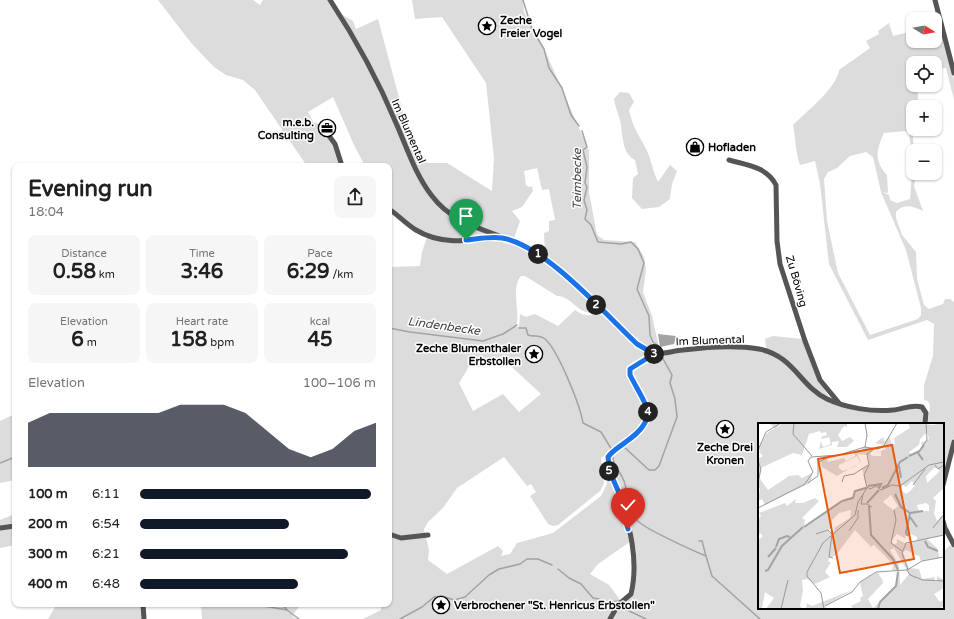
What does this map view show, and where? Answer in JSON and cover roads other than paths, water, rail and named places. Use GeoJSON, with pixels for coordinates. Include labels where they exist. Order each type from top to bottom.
{"type":"FeatureCollection","features":[{"type":"Feature","properties":{"kind":"street","name":"Im Blumental"},"geometry":{"type":"LineString","coordinates":[[330,0],[365,60],[396,122],[409,158],[431,196],[454,218],[525,247],[546,258],[637,344],[654,354],[700,348],[750,349],[770,352],[786,362],[818,394],[840,403],[878,410],[895,410],[915,405],[922,407],[926,412],[925,423]]}},
{"type":"Feature","properties":{"kind":"street"},"geometry":{"type":"LineString","coordinates":[[935,0],[954,73]]}},
{"type":"Feature","properties":{"kind":"street"},"geometry":{"type":"LineString","coordinates":[[327,133],[335,144],[341,163]]}},
{"type":"Feature","properties":{"kind":"street","name":"Zu Böving"},"geometry":{"type":"LineString","coordinates":[[729,160],[761,169],[773,179],[776,185],[777,241],[780,264],[805,341],[820,380],[840,403]]}},
{"type":"Feature","properties":{"kind":"street","name":"Im Blumental"},"geometry":{"type":"LineString","coordinates":[[392,211],[415,230],[433,238],[455,241],[502,238]]}},
{"type":"Feature","properties":{"kind":"street"},"geometry":{"type":"LineString","coordinates":[[610,619],[618,605],[630,594],[634,547],[619,493],[610,472],[608,457],[616,449],[641,431],[646,423],[647,409],[630,375],[630,369],[654,354]]}},
{"type":"Feature","properties":{"kind":"street"},"geometry":{"type":"LineString","coordinates":[[945,466],[954,442]]}},
{"type":"Feature","properties":{"kind":"street"},"geometry":{"type":"LineString","coordinates":[[944,524],[954,546]]}},
{"type":"Feature","properties":{"kind":"street"},"geometry":{"type":"LineString","coordinates":[[0,528],[12,526]]}},
{"type":"Feature","properties":{"kind":"street"},"geometry":{"type":"LineString","coordinates":[[392,535],[401,538],[428,534]]}},
{"type":"Feature","properties":{"kind":"street"},"geometry":{"type":"LineString","coordinates":[[143,607],[144,619]]}},
{"type":"Feature","properties":{"kind":"waterway","name":"Teimbecke"},"geometry":{"type":"LineString","coordinates":[[523,0],[532,29],[544,49],[549,68],[562,88],[571,115],[579,126]]}},
{"type":"Feature","properties":{"kind":"waterway","name":"Teimbecke"},"geometry":{"type":"LineString","coordinates":[[582,131],[587,147],[583,150],[587,167],[585,183],[587,187],[584,200],[587,210],[585,219],[591,225],[598,242],[621,244],[631,242],[638,249],[644,263],[637,289],[649,316],[650,335],[653,342],[660,347]]}},
{"type":"Feature","properties":{"kind":"waterway","name":"Lindenbecke"},"geometry":{"type":"LineString","coordinates":[[392,329],[483,341],[503,334],[517,325]]}},
{"type":"Feature","properties":{"kind":"waterway","name":"Lindenbecke"},"geometry":{"type":"LineString","coordinates":[[519,328],[526,328],[528,335],[543,338],[550,345],[568,378],[578,404],[583,423],[601,432],[612,450]]}},
{"type":"Feature","properties":{"kind":"waterway","name":"Teimbecke"},"geometry":{"type":"LineString","coordinates":[[623,446],[649,470],[655,470],[659,466],[677,417],[675,399],[670,383],[672,375],[662,357]]}},
{"type":"Feature","properties":{"kind":"waterway","name":"Lindenbecke"},"geometry":{"type":"LineString","coordinates":[[613,454],[615,465],[624,481],[630,505],[636,519],[657,533],[706,556],[712,576],[760,619]]}},
{"type":"Feature","properties":{"kind":"waterway","name":"Lindenbecke"},"geometry":{"type":"LineString","coordinates":[[0,463],[12,458]]}},
{"type":"Feature","properties":{"kind":"waterway"},"geometry":{"type":"LineString","coordinates":[[699,541],[702,541],[706,556]]}},
{"type":"Feature","properties":{"kind":"waterway"},"geometry":{"type":"LineString","coordinates":[[400,619],[422,607],[434,597],[442,596],[454,600],[465,597],[489,575],[499,569],[520,564],[527,559],[538,559],[552,565]]}},
{"type":"Feature","properties":{"kind":"waterway"},"geometry":{"type":"LineString","coordinates":[[558,569],[569,578],[581,584],[593,598],[599,599],[604,603],[619,601]]}},
{"type":"Feature","properties":{"kind":"waterway"},"geometry":{"type":"LineString","coordinates":[[270,607],[287,610],[299,619]]}},
{"type":"Feature","properties":{"kind":"waterway"},"geometry":{"type":"LineString","coordinates":[[623,608],[646,619]]}},
{"type":"Feature","properties":{"kind":"place","name":"Zeche Freier Vogel"},"geometry":{"type":"Point","coordinates":[487,26]}},
{"type":"Feature","properties":{"kind":"place","name":"m.e.b. Consulting"},"geometry":{"type":"Point","coordinates":[327,128]}},
{"type":"Feature","properties":{"kind":"place","name":"Hofladen"},"geometry":{"type":"Point","coordinates":[695,147]}},
{"type":"Feature","properties":{"kind":"place","name":"Zeche Blumenthaler Erbstollen"},"geometry":{"type":"Point","coordinates":[534,354]}},
{"type":"Feature","properties":{"kind":"place","name":"Zeche Drei Kronen"},"geometry":{"type":"Point","coordinates":[725,429]}},
{"type":"Feature","properties":{"kind":"place","name":"Verbrochener \"St. Henricus Erbstollen\""},"geometry":{"type":"Point","coordinates":[441,605]}}]}
